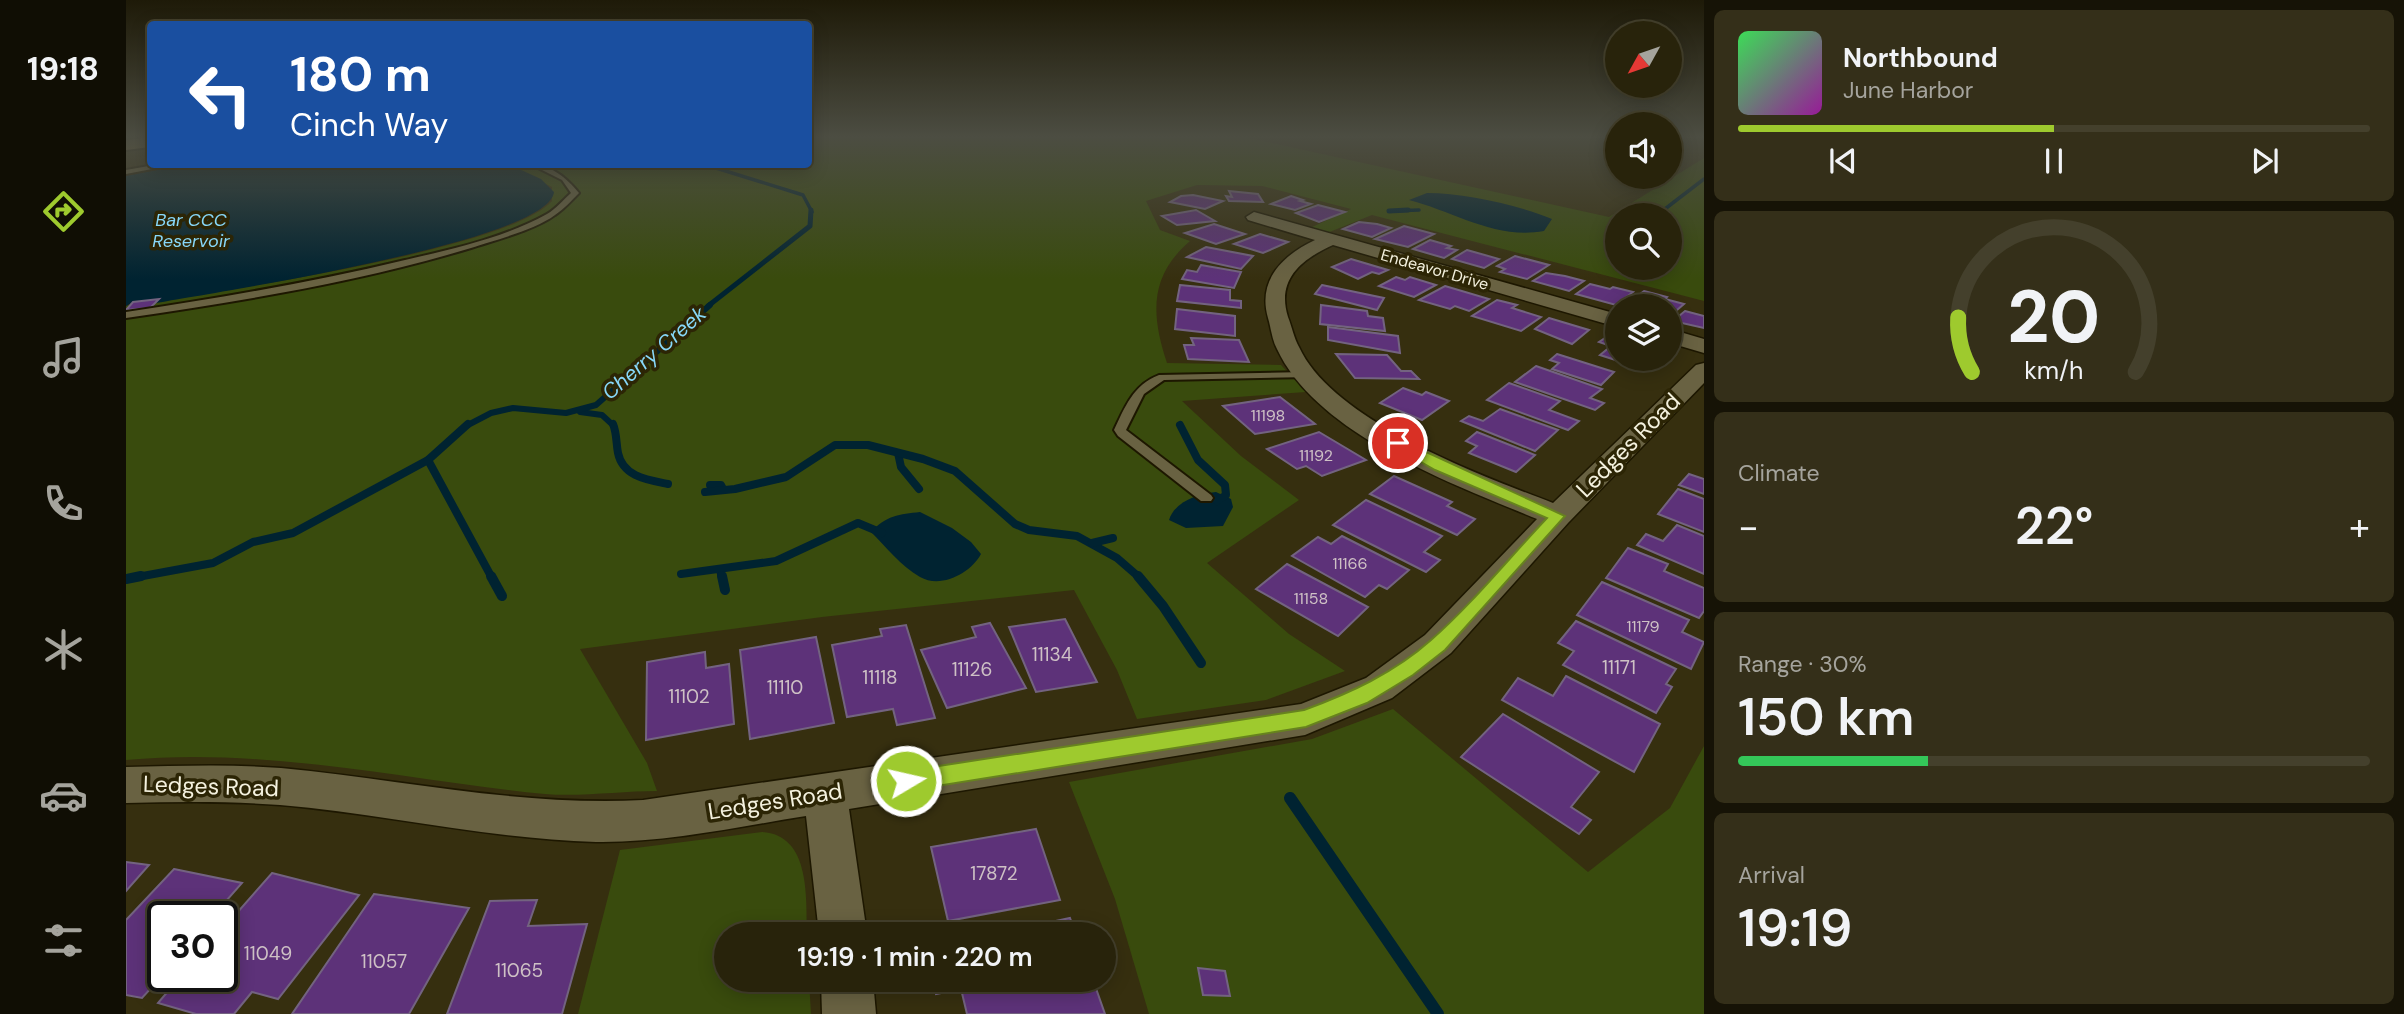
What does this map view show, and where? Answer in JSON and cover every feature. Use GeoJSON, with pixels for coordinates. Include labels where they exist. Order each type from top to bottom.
{"type":"FeatureCollection","features":[{"type":"Feature","properties":{"kind":"street","name":"Endeavor Drive"},"geometry":{"type":"LineString","coordinates":[[1254,217],[1605,318]]}},
{"type":"Feature","properties":{"kind":"street"},"geometry":{"type":"LineString","coordinates":[[1332,239],[1293,259],[1277,282],[1279,327],[1289,351],[1306,375],[1340,406],[1412,451],[1557,516]]}},
{"type":"Feature","properties":{"kind":"street"},"geometry":{"type":"LineString","coordinates":[[1682,340],[1704,346]]}},
{"type":"Feature","properties":{"kind":"street","name":"Ledges Road"},"geometry":{"type":"LineString","coordinates":[[126,785],[175,782],[255,785],[491,816],[597,822],[654,818],[1306,719],[1379,688],[1438,645],[1557,516],[1704,370]]}},
{"type":"Feature","properties":{"kind":"street"},"geometry":{"type":"LineString","coordinates":[[825,793],[841,922]]}},
{"type":"Feature","properties":{"kind":"street"},"geometry":{"type":"LineString","coordinates":[[848,992],[849,1014]]}},
{"type":"Feature","properties":{"kind":"lane"},"geometry":{"type":"LineString","coordinates":[[126,315],[223,301],[444,253],[514,231],[554,214],[571,201],[575,193],[568,184]]}},
{"type":"Feature","properties":{"kind":"lane"},"geometry":{"type":"LineString","coordinates":[[1206,498],[1122,433],[1120,430],[1135,396],[1150,382],[1163,377],[1306,375]]}},
{"type":"Feature","properties":{"kind":"green space"},"geometry":{"type":"Polygon","coordinates":[[[547,184],[1460,184],[1605,216],[1605,275],[1372,215],[1327,233],[1310,228],[1351,209],[1262,186],[1197,185],[1146,201],[1160,230],[1190,241],[1167,268],[1157,297],[1158,329],[1167,363],[1281,365],[1306,392],[1182,401],[1241,456],[1299,500],[1207,563],[1289,634],[1345,671],[1266,700],[1137,719],[1117,670],[1074,590],[822,617],[580,649],[647,763],[657,791],[545,794],[284,761],[179,757],[126,760],[126,306],[143,301],[199,295],[330,272],[440,247],[489,233],[528,217],[552,201],[552,187],[547,184]]]}},
{"type":"Feature","properties":{"kind":"green space"},"geometry":{"type":"Polygon","coordinates":[[[1682,184],[1704,184],[1704,301],[1623,280],[1682,280],[1682,203],[1632,203],[1654,189],[1682,189],[1682,184]]]}},
{"type":"Feature","properties":{"kind":"green space"},"geometry":{"type":"Polygon","coordinates":[[[1393,709],[1588,872],[1670,808],[1704,746],[1704,1014],[1149,1014],[1115,899],[1069,782],[1312,739],[1393,709]]]}},
{"type":"Feature","properties":{"kind":"green space"},"geometry":{"type":"Polygon","coordinates":[[[762,832],[778,836],[790,844],[803,871],[807,922],[714,922],[714,992],[810,992],[811,1014],[578,1014],[620,850],[762,832]]]}},
{"type":"Feature","properties":{"kind":"water","name":"Bar CCC Reservoir"},"geometry":{"type":"Polygon","coordinates":[[[126,184],[546,184],[554,192],[538,211],[497,229],[440,246],[304,277],[156,303],[158,299],[133,302],[126,306],[126,184]]]}},
{"type":"Feature","properties":{"kind":"water"},"geometry":{"type":"Polygon","coordinates":[[[1427,193],[1491,201],[1552,219],[1544,231],[1508,232],[1409,200],[1427,193]]]}},
{"type":"Feature","properties":{"kind":"water"},"geometry":{"type":"Polygon","coordinates":[[[1216,492],[1231,499],[1233,507],[1223,526],[1186,528],[1169,520],[1182,503],[1216,492]]]}},
{"type":"Feature","properties":{"kind":"water"},"geometry":{"type":"Polygon","coordinates":[[[920,512],[952,528],[971,542],[981,554],[963,573],[937,581],[920,577],[894,556],[871,532],[893,517],[920,512]]]}},
{"type":"Feature","properties":{"kind":"building"},"geometry":{"type":"Polygon","coordinates":[[[1229,191],[1258,194],[1263,202],[1229,201],[1226,196],[1232,197],[1229,191]]]}},
{"type":"Feature","properties":{"kind":"building"},"geometry":{"type":"Polygon","coordinates":[[[1193,195],[1223,201],[1205,209],[1170,202],[1181,196],[1193,195]]]}},
{"type":"Feature","properties":{"kind":"building"},"geometry":{"type":"Polygon","coordinates":[[[1291,196],[1311,204],[1295,210],[1271,204],[1291,196]]]}},
{"type":"Feature","properties":{"kind":"building"},"geometry":{"type":"Polygon","coordinates":[[[1318,205],[1345,212],[1319,222],[1296,213],[1318,205]]]}},
{"type":"Feature","properties":{"kind":"building"},"geometry":{"type":"Polygon","coordinates":[[[1196,210],[1215,221],[1177,225],[1162,216],[1196,210]]]}},
{"type":"Feature","properties":{"kind":"building"},"geometry":{"type":"Polygon","coordinates":[[[1359,222],[1391,228],[1372,237],[1343,229],[1359,222]]]}},
{"type":"Feature","properties":{"kind":"building"},"geometry":{"type":"Polygon","coordinates":[[[1214,224],[1245,234],[1216,244],[1185,233],[1214,224]]]}},
{"type":"Feature","properties":{"kind":"building"},"geometry":{"type":"Polygon","coordinates":[[[1404,226],[1434,234],[1408,247],[1375,239],[1404,226]]]}},
{"type":"Feature","properties":{"kind":"building"},"geometry":{"type":"Polygon","coordinates":[[[1260,234],[1288,242],[1263,253],[1234,244],[1260,234]]]}},
{"type":"Feature","properties":{"kind":"building"},"geometry":{"type":"Polygon","coordinates":[[[1430,240],[1457,250],[1444,258],[1413,249],[1430,240]]]}},
{"type":"Feature","properties":{"kind":"building"},"geometry":{"type":"Polygon","coordinates":[[[1206,247],[1253,256],[1241,269],[1187,257],[1206,247]]]}},
{"type":"Feature","properties":{"kind":"building"},"geometry":{"type":"Polygon","coordinates":[[[1467,250],[1499,259],[1484,268],[1452,259],[1467,250]]]}},
{"type":"Feature","properties":{"kind":"building"},"geometry":{"type":"Polygon","coordinates":[[[1515,256],[1549,265],[1527,279],[1500,272],[1505,269],[1497,266],[1515,256]]]}},
{"type":"Feature","properties":{"kind":"building"},"geometry":{"type":"Polygon","coordinates":[[[1351,259],[1388,270],[1379,274],[1372,272],[1358,279],[1332,267],[1351,259]]]}},
{"type":"Feature","properties":{"kind":"building"},"geometry":{"type":"Polygon","coordinates":[[[1201,265],[1241,272],[1234,288],[1182,279],[1187,270],[1197,272],[1201,265]]]}},
{"type":"Feature","properties":{"kind":"building"},"geometry":{"type":"Polygon","coordinates":[[[1546,273],[1584,281],[1569,291],[1533,281],[1546,273]]]}},
{"type":"Feature","properties":{"kind":"building"},"geometry":{"type":"Polygon","coordinates":[[[1396,277],[1405,280],[1410,277],[1436,285],[1414,297],[1379,286],[1396,277]]]}},
{"type":"Feature","properties":{"kind":"building"},"geometry":{"type":"Polygon","coordinates":[[[1590,284],[1633,292],[1605,294],[1605,302],[1576,294],[1590,284]]]}},
{"type":"Feature","properties":{"kind":"building"},"geometry":{"type":"Polygon","coordinates":[[[1180,285],[1230,290],[1230,300],[1241,301],[1241,308],[1177,301],[1180,285]]]}},
{"type":"Feature","properties":{"kind":"building"},"geometry":{"type":"Polygon","coordinates":[[[1322,285],[1384,298],[1377,310],[1315,294],[1322,285]]]}},
{"type":"Feature","properties":{"kind":"building"},"geometry":{"type":"Polygon","coordinates":[[[1445,286],[1489,299],[1469,311],[1455,306],[1450,309],[1419,300],[1445,286]]]}},
{"type":"Feature","properties":{"kind":"building"},"geometry":{"type":"Polygon","coordinates":[[[159,299],[150,308],[126,310],[133,302],[159,299]]]}},
{"type":"Feature","properties":{"kind":"building"},"geometry":{"type":"Polygon","coordinates":[[[1497,300],[1517,305],[1512,308],[1541,317],[1521,331],[1472,316],[1497,300]]]}},
{"type":"Feature","properties":{"kind":"building"},"geometry":{"type":"Polygon","coordinates":[[[1321,305],[1367,311],[1368,316],[1383,318],[1385,331],[1320,324],[1321,305]]]}},
{"type":"Feature","properties":{"kind":"building"},"geometry":{"type":"Polygon","coordinates":[[[1177,309],[1235,316],[1235,336],[1175,329],[1177,309]]]}},
{"type":"Feature","properties":{"kind":"building"},"geometry":{"type":"Polygon","coordinates":[[[1685,311],[1704,316],[1704,328],[1682,323],[1682,314],[1685,311]]]}},
{"type":"Feature","properties":{"kind":"building"},"geometry":{"type":"Polygon","coordinates":[[[1549,318],[1589,330],[1572,344],[1535,329],[1549,318]]]}},
{"type":"Feature","properties":{"kind":"building"},"geometry":{"type":"Polygon","coordinates":[[[1328,327],[1398,336],[1400,353],[1328,340],[1328,327]]]}},
{"type":"Feature","properties":{"kind":"building"},"geometry":{"type":"Polygon","coordinates":[[[1191,338],[1239,340],[1249,362],[1188,359],[1184,345],[1194,345],[1191,338]]]}},
{"type":"Feature","properties":{"kind":"building"},"geometry":{"type":"Polygon","coordinates":[[[1336,354],[1387,355],[1401,371],[1411,371],[1419,379],[1355,378],[1336,354]]]}},
{"type":"Feature","properties":{"kind":"building"},"geometry":{"type":"Polygon","coordinates":[[[1557,354],[1614,372],[1601,385],[1552,369],[1559,363],[1550,360],[1557,354]]]}},
{"type":"Feature","properties":{"kind":"building"},"geometry":{"type":"Polygon","coordinates":[[[1536,366],[1602,389],[1590,398],[1604,403],[1595,410],[1515,382],[1536,366]]]}},
{"type":"Feature","properties":{"kind":"building"},"geometry":{"type":"Polygon","coordinates":[[[1509,383],[1560,401],[1549,410],[1579,421],[1568,430],[1487,400],[1509,383]]]}},
{"type":"Feature","properties":{"kind":"building"},"geometry":{"type":"Polygon","coordinates":[[[1403,388],[1422,395],[1426,392],[1449,401],[1422,420],[1380,403],[1403,388]]]}},
{"type":"Feature","properties":{"kind":"building"},"geometry":{"type":"Polygon","coordinates":[[[1280,397],[1315,424],[1255,434],[1223,406],[1280,397]]]}},
{"type":"Feature","properties":{"kind":"building"},"geometry":{"type":"Polygon","coordinates":[[[1500,409],[1558,430],[1535,451],[1461,421],[1469,416],[1483,421],[1500,409]]]}},
{"type":"Feature","properties":{"kind":"building"},"geometry":{"type":"Polygon","coordinates":[[[1319,432],[1366,460],[1322,476],[1306,466],[1297,469],[1267,449],[1319,432]]]}},
{"type":"Feature","properties":{"kind":"building"},"geometry":{"type":"Polygon","coordinates":[[[1477,432],[1535,455],[1516,472],[1469,453],[1477,446],[1466,441],[1477,432]]]}},
{"type":"Feature","properties":{"kind":"building"},"geometry":{"type":"Polygon","coordinates":[[[1689,474],[1704,479],[1704,494],[1679,485],[1689,474]]]}},
{"type":"Feature","properties":{"kind":"building"},"geometry":{"type":"Polygon","coordinates":[[[1394,476],[1452,502],[1447,506],[1475,519],[1457,535],[1370,494],[1394,476]]]}},
{"type":"Feature","properties":{"kind":"building"},"geometry":{"type":"Polygon","coordinates":[[[1678,489],[1704,499],[1704,532],[1658,514],[1678,489]]]}},
{"type":"Feature","properties":{"kind":"building"},"geometry":{"type":"Polygon","coordinates":[[[1366,500],[1442,536],[1424,552],[1440,560],[1426,572],[1333,525],[1366,500]]]}},
{"type":"Feature","properties":{"kind":"building"},"geometry":{"type":"Polygon","coordinates":[[[1677,525],[1704,536],[1704,574],[1637,545],[1646,534],[1663,541],[1677,525]]]}},
{"type":"Feature","properties":{"kind":"building"},"geometry":{"type":"Polygon","coordinates":[[[1342,536],[1409,570],[1387,589],[1379,585],[1365,597],[1292,556],[1318,537],[1331,544],[1342,536]]]}},
{"type":"Feature","properties":{"kind":"building"},"geometry":{"type":"Polygon","coordinates":[[[1628,548],[1668,564],[1664,571],[1704,588],[1704,611],[1699,618],[1606,578],[1628,548]]]}},
{"type":"Feature","properties":{"kind":"building"},"geometry":{"type":"Polygon","coordinates":[[[1287,564],[1368,607],[1338,636],[1256,589],[1287,564]]]}},
{"type":"Feature","properties":{"kind":"building"},"geometry":{"type":"Polygon","coordinates":[[[1602,582],[1689,620],[1682,632],[1704,642],[1691,669],[1577,615],[1602,582]]]}},
{"type":"Feature","properties":{"kind":"building"},"geometry":{"type":"Polygon","coordinates":[[[1065,619],[1097,682],[1036,692],[1009,627],[1065,619]]]}},
{"type":"Feature","properties":{"kind":"building"},"geometry":{"type":"Polygon","coordinates":[[[1576,621],[1676,669],[1666,684],[1672,687],[1656,713],[1563,665],[1574,651],[1558,643],[1576,621]]]}},
{"type":"Feature","properties":{"kind":"building"},"geometry":{"type":"Polygon","coordinates":[[[990,623],[1026,688],[947,708],[921,650],[976,637],[972,627],[990,623]]]}},
{"type":"Feature","properties":{"kind":"building"},"geometry":{"type":"Polygon","coordinates":[[[906,625],[935,718],[897,725],[893,709],[847,717],[832,645],[882,636],[880,629],[906,625]]]}},
{"type":"Feature","properties":{"kind":"building"},"geometry":{"type":"Polygon","coordinates":[[[816,637],[834,723],[750,739],[740,650],[816,637]]]}},
{"type":"Feature","properties":{"kind":"building"},"geometry":{"type":"Polygon","coordinates":[[[705,652],[706,668],[729,664],[734,724],[646,740],[647,662],[705,652]]]}},
{"type":"Feature","properties":{"kind":"building"},"geometry":{"type":"Polygon","coordinates":[[[1566,676],[1660,724],[1634,772],[1502,700],[1518,678],[1553,696],[1566,676]]]}},
{"type":"Feature","properties":{"kind":"building"},"geometry":{"type":"Polygon","coordinates":[[[1503,714],[1599,772],[1571,807],[1591,820],[1579,834],[1461,757],[1503,714]]]}},
{"type":"Feature","properties":{"kind":"building"},"geometry":{"type":"Polygon","coordinates":[[[1036,829],[1060,900],[948,921],[931,847],[1036,829]]]}},
{"type":"Feature","properties":{"kind":"building"},"geometry":{"type":"Polygon","coordinates":[[[126,862],[149,865],[126,891],[126,862]]]}},
{"type":"Feature","properties":{"kind":"building"},"geometry":{"type":"Polygon","coordinates":[[[174,869],[242,883],[226,901],[147,901],[147,992],[142,998],[126,995],[126,920],[174,869]]]}},
{"type":"Feature","properties":{"kind":"building"},"geometry":{"type":"Polygon","coordinates":[[[272,873],[359,895],[278,999],[252,992],[234,1014],[196,1014],[158,1003],[167,992],[238,992],[238,912],[272,873]]]}},
{"type":"Feature","properties":{"kind":"building"},"geometry":{"type":"Polygon","coordinates":[[[374,894],[469,908],[409,1014],[292,1014],[374,894]]]}},
{"type":"Feature","properties":{"kind":"building"},"geometry":{"type":"Polygon","coordinates":[[[537,900],[528,926],[587,924],[562,1014],[447,1014],[490,901],[537,900]]]}},
{"type":"Feature","properties":{"kind":"building"},"geometry":{"type":"Polygon","coordinates":[[[1070,918],[1072,922],[1051,922],[1070,918]]]}},
{"type":"Feature","properties":{"kind":"building"},"geometry":{"type":"Polygon","coordinates":[[[1198,968],[1225,971],[1230,996],[1203,995],[1198,968]]]}},
{"type":"Feature","properties":{"kind":"building"},"geometry":{"type":"Polygon","coordinates":[[[962,992],[1097,992],[1105,1014],[967,1014],[962,992]]]}},
{"type":"Feature","properties":{"kind":"waterway","name":"Cherry Creek"},"geometry":{"type":"LineString","coordinates":[[769,184],[803,195],[811,210]]}},
{"type":"Feature","properties":{"kind":"waterway"},"geometry":{"type":"LineString","coordinates":[[1673,203],[1697,184]]}},
{"type":"Feature","properties":{"kind":"waterway","name":"Cherry Creek"},"geometry":{"type":"LineString","coordinates":[[708,306],[810,226],[811,210]]}},
{"type":"Feature","properties":{"kind":"waterway"},"geometry":{"type":"LineString","coordinates":[[1408,210],[1389,211],[1419,210]]}},
{"type":"Feature","properties":{"kind":"waterway","name":"Cherry Creek"},"geometry":{"type":"LineString","coordinates":[[466,426],[491,413],[513,408],[566,413],[596,405],[710,305]]}},
{"type":"Feature","properties":{"kind":"waterway"},"geometry":{"type":"LineString","coordinates":[[580,412],[602,415],[613,425]]}},
{"type":"Feature","properties":{"kind":"waterway","name":"Cherry Creek"},"geometry":{"type":"LineString","coordinates":[[428,460],[468,424]]}},
{"type":"Feature","properties":{"kind":"waterway"},"geometry":{"type":"LineString","coordinates":[[613,425],[618,453],[625,467],[637,476],[668,484]]}},
{"type":"Feature","properties":{"kind":"waterway"},"geometry":{"type":"LineString","coordinates":[[1180,425],[1198,460],[1225,485],[1226,495],[1217,501]]}},
{"type":"Feature","properties":{"kind":"waterway"},"geometry":{"type":"LineString","coordinates":[[705,492],[735,489],[786,477],[835,445],[868,445],[923,459],[955,471],[1015,524],[1029,530],[1077,536],[1117,558],[1139,577]]}},
{"type":"Feature","properties":{"kind":"waterway"},"geometry":{"type":"LineString","coordinates":[[898,453],[901,467],[919,489]]}},
{"type":"Feature","properties":{"kind":"waterway","name":"Cherry Creek"},"geometry":{"type":"LineString","coordinates":[[132,578],[213,563],[253,542],[293,533],[428,460]]}},
{"type":"Feature","properties":{"kind":"waterway"},"geometry":{"type":"LineString","coordinates":[[428,460],[492,578]]}},
{"type":"Feature","properties":{"kind":"waterway"},"geometry":{"type":"LineString","coordinates":[[710,485],[721,485],[723,489]]}},
{"type":"Feature","properties":{"kind":"waterway"},"geometry":{"type":"LineString","coordinates":[[681,574],[776,561],[858,523],[882,533]]}},
{"type":"Feature","properties":{"kind":"waterway"},"geometry":{"type":"LineString","coordinates":[[1092,543],[1113,538]]}},
{"type":"Feature","properties":{"kind":"waterway"},"geometry":{"type":"LineString","coordinates":[[720,570],[722,578]]}},
{"type":"Feature","properties":{"kind":"waterway","name":"Cherry Creek"},"geometry":{"type":"LineString","coordinates":[[126,579],[141,576]]}},
{"type":"Feature","properties":{"kind":"waterway"},"geometry":{"type":"LineString","coordinates":[[491,576],[502,596]]}},
{"type":"Feature","properties":{"kind":"waterway"},"geometry":{"type":"LineString","coordinates":[[722,576],[725,590]]}},
{"type":"Feature","properties":{"kind":"waterway"},"geometry":{"type":"LineString","coordinates":[[1139,577],[1163,606],[1201,663]]}},
{"type":"Feature","properties":{"kind":"waterway"},"geometry":{"type":"LineString","coordinates":[[1290,798],[1438,1014]]}},
{"type":"Feature","properties":{"kind":"route"},"geometry":{"type":"LineString","coordinates":[[906,781],[1306,719],[1360,698],[1406,670],[1438,645],[1557,516],[1441,467],[1398,443]]}}]}
